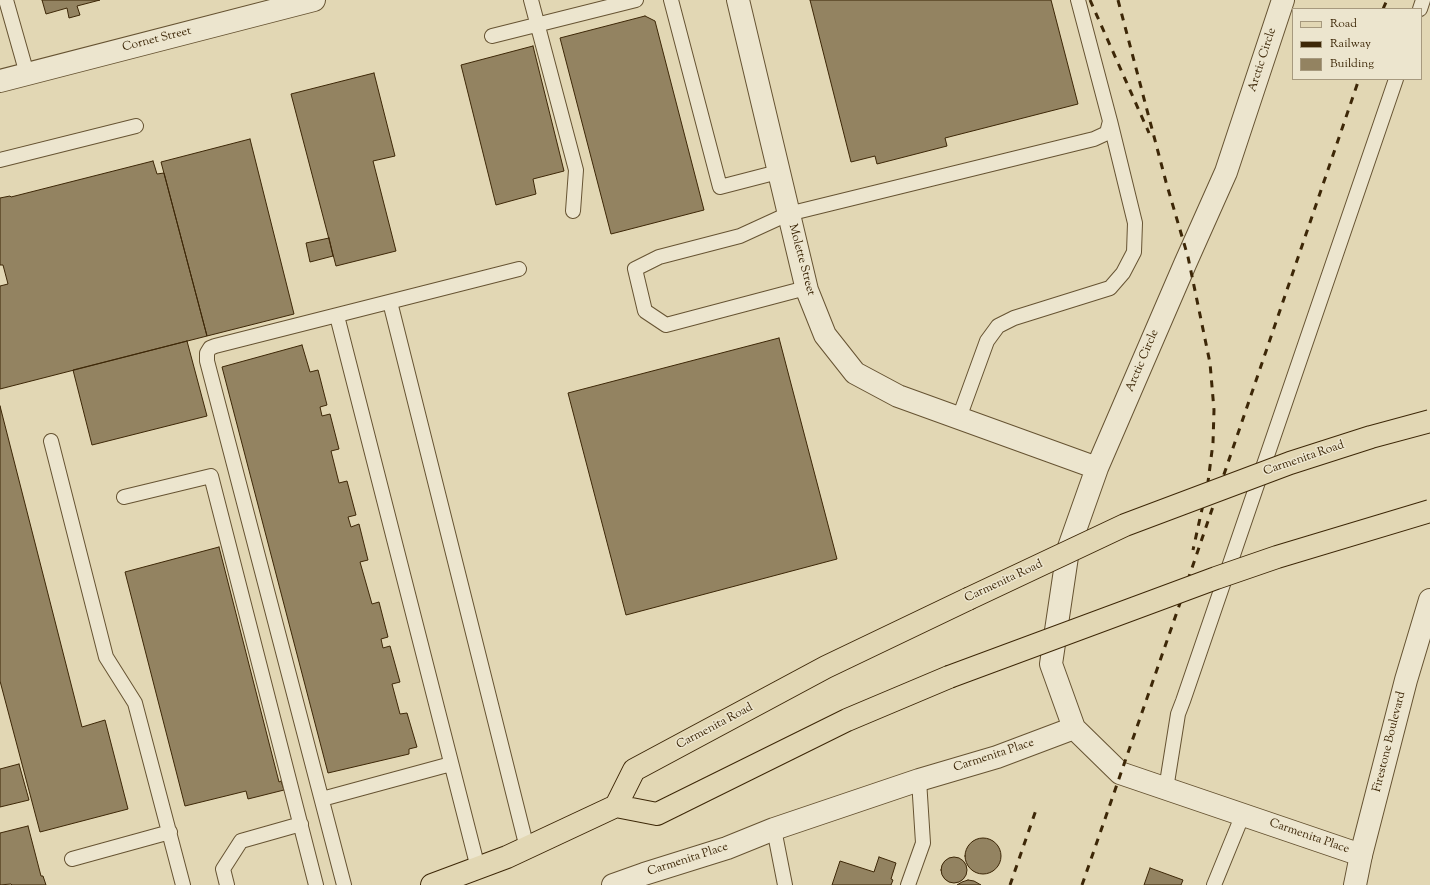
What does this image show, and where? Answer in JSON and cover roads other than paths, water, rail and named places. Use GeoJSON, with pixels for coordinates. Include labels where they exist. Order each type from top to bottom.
{"type":"FeatureCollection","features":[{"type":"Feature","properties":{"kind":"main road","name":"Carmenita Road"},"geometry":{"type":"LineString","coordinates":[[616,806],[634,770],[826,667],[968,599],[1125,526],[1290,463],[1371,437],[1430,421]]}},
{"type":"Feature","properties":{"kind":"main road"},"geometry":{"type":"LineString","coordinates":[[432,885],[527,848],[616,806],[657,814],[847,720],[949,677],[1276,557],[1430,511]]}},
{"type":"Feature","properties":{"kind":"street","name":"Cornet Street"},"geometry":{"type":"LineString","coordinates":[[0,81],[274,5],[314,0]]}},
{"type":"Feature","properties":{"kind":"street","name":"Molette Street"},"geometry":{"type":"LineString","coordinates":[[738,0],[806,288],[825,334],[855,373],[898,396],[1097,468]]}},
{"type":"Feature","properties":{"kind":"street","name":"Arctic Circle"},"geometry":{"type":"LineString","coordinates":[[1074,728],[1051,664],[1068,550],[1097,468],[1226,172],[1283,0]]}},
{"type":"Feature","properties":{"kind":"street","name":"Firestone Boulevard"},"geometry":{"type":"LineString","coordinates":[[1355,885],[1361,855],[1406,680],[1430,600]]}},
{"type":"Feature","properties":{"kind":"street","name":"Carmenita Place"},"geometry":{"type":"LineString","coordinates":[[613,885],[727,848],[774,829],[920,780],[997,757],[1074,728],[1120,773],[1361,855]]}},
{"type":"Feature","properties":{"kind":"lane"},"geometry":{"type":"LineString","coordinates":[[6,0],[27,74]]}},
{"type":"Feature","properties":{"kind":"lane"},"geometry":{"type":"LineString","coordinates":[[531,0],[576,170],[573,211]]}},
{"type":"Feature","properties":{"kind":"lane"},"geometry":{"type":"LineString","coordinates":[[492,36],[636,0]]}},
{"type":"Feature","properties":{"kind":"lane"},"geometry":{"type":"LineString","coordinates":[[671,0],[720,187],[778,172]]}},
{"type":"Feature","properties":{"kind":"lane"},"geometry":{"type":"LineString","coordinates":[[959,418],[987,341],[998,326],[1014,318],[1110,288],[1123,274],[1134,252],[1135,223],[1078,0]]}},
{"type":"Feature","properties":{"kind":"lane"},"geometry":{"type":"LineString","coordinates":[[1166,789],[1180,708],[1396,80]]}},
{"type":"Feature","properties":{"kind":"lane"},"geometry":{"type":"LineString","coordinates":[[806,288],[666,326],[645,311],[635,269],[659,257],[740,236],[788,214],[1094,139],[1107,133],[1110,121]]}},
{"type":"Feature","properties":{"kind":"lane"},"geometry":{"type":"LineString","coordinates":[[0,160],[136,126]]}},
{"type":"Feature","properties":{"kind":"lane"},"geometry":{"type":"LineString","coordinates":[[344,885],[206,355],[208,351],[215,346],[520,269]]}},
{"type":"Feature","properties":{"kind":"lane"},"geometry":{"type":"LineString","coordinates":[[390,302],[527,848]]}},
{"type":"Feature","properties":{"kind":"lane"},"geometry":{"type":"LineString","coordinates":[[337,316],[478,868]]}},
{"type":"Feature","properties":{"kind":"lane"},"geometry":{"type":"LineString","coordinates":[[51,441],[106,656],[135,703],[183,885]]}},
{"type":"Feature","properties":{"kind":"lane"},"geometry":{"type":"LineString","coordinates":[[124,497],[211,476],[316,885]]}},
{"type":"Feature","properties":{"kind":"lane"},"geometry":{"type":"LineString","coordinates":[[322,799],[451,764]]}},
{"type":"Feature","properties":{"kind":"lane"},"geometry":{"type":"LineString","coordinates":[[908,885],[923,843],[920,780]]}},
{"type":"Feature","properties":{"kind":"lane"},"geometry":{"type":"LineString","coordinates":[[1214,885],[1243,814]]}},
{"type":"Feature","properties":{"kind":"lane"},"geometry":{"type":"LineString","coordinates":[[227,885],[223,869],[241,841],[301,824]]}},
{"type":"Feature","properties":{"kind":"lane"},"geometry":{"type":"LineString","coordinates":[[774,829],[785,885]]}},
{"type":"Feature","properties":{"kind":"lane"},"geometry":{"type":"LineString","coordinates":[[72,859],[170,832]]}},
{"type":"Feature","properties":{"kind":"railway"},"geometry":{"type":"LineString","coordinates":[[1090,0],[1149,133]]}},
{"type":"Feature","properties":{"kind":"railway"},"geometry":{"type":"LineString","coordinates":[[1118,0],[1166,182],[1188,257],[1210,363],[1214,410],[1213,443],[1208,482],[1193,550]]}},
{"type":"Feature","properties":{"kind":"railway"},"geometry":{"type":"LineString","coordinates":[[1383,8],[1387,0]]}},
{"type":"Feature","properties":{"kind":"railway"},"geometry":{"type":"LineString","coordinates":[[1082,885],[1359,80]]}},
{"type":"Feature","properties":{"kind":"railway"},"geometry":{"type":"LineString","coordinates":[[1010,885],[1036,810]]}}]}
